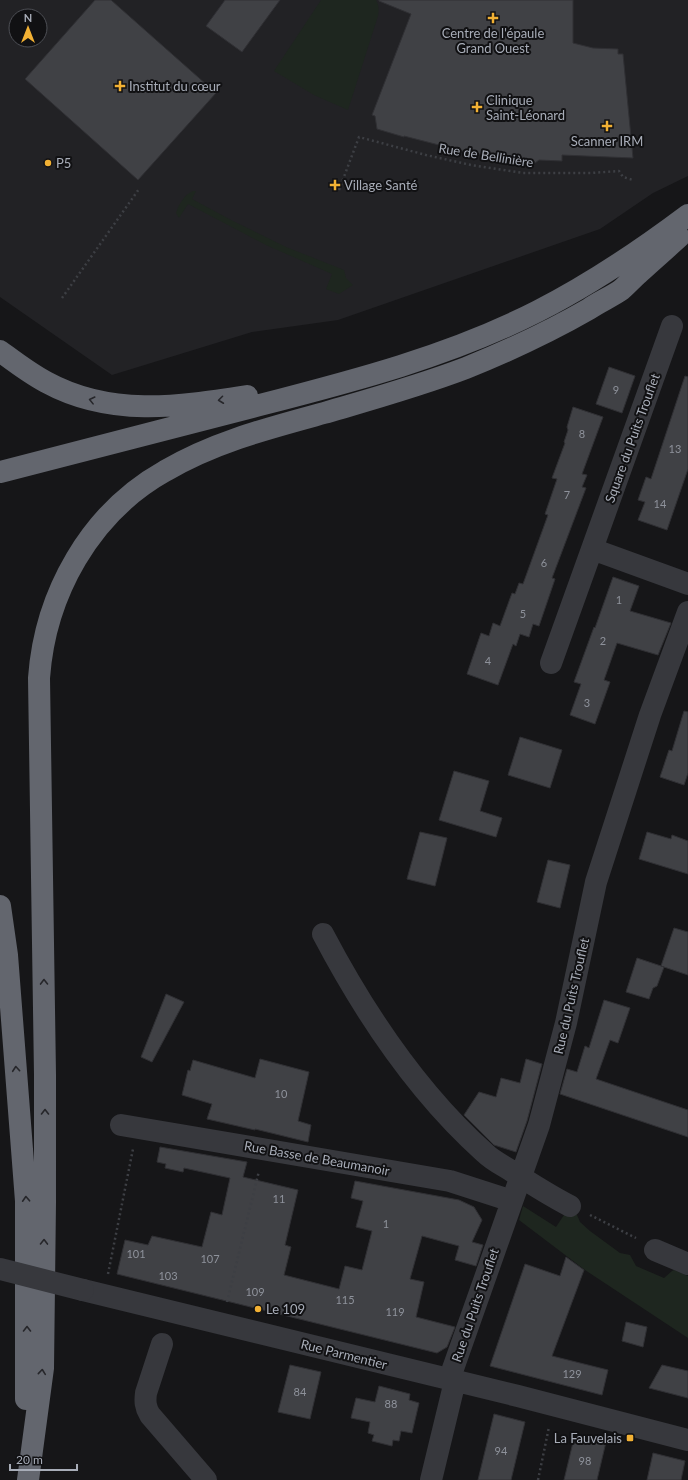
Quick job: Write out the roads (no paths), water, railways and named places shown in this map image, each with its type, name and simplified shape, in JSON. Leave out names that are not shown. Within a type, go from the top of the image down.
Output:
[{"type":"highway","points":[[3,479],[381,385],[418,374],[476,352],[540,317],[644,247],[688,215]]},
{"type":"highway","points":[[3,479],[357,380],[540,317],[588,297],[631,270],[683,233]]},
{"type":"highway","points":[[26,1480],[43,1368],[45,1075],[38,678],[40,657],[50,617],[64,580],[88,540],[102,523],[134,492],[165,471],[227,442],[261,430],[410,388],[466,368],[556,328],[621,289],[683,233]]},
{"type":"highway","points":[[0,351],[25,370],[63,391],[84,398],[120,406],[155,407],[202,402],[357,380]]},
{"type":"highway","points":[[0,906],[7,954],[26,1201],[26,1480]]},
{"type":"street","name":"Square du Puits Trouflet","points":[[551,663],[672,326]]},
{"type":"street","points":[[592,549],[688,584]]},
{"type":"street","name":"Rue du Puits Trouflet","points":[[430,1480],[452,1380],[539,1125],[566,1023],[596,882],[650,715],[688,612]]},
{"type":"street","points":[[323,934],[336,959],[390,1046],[445,1114],[486,1154],[520,1177],[570,1206]]},
{"type":"street","name":"Rue Basse de Beaumanoir","points":[[121,1125],[450,1181],[512,1201]]},
{"type":"street","points":[[655,1250],[688,1264]]},
{"type":"street","name":"Rue Parmentier","points":[[0,1269],[452,1380],[688,1440]]},
{"type":"street","points":[[162,1344],[146,1393],[146,1409],[206,1480]]},
{"type":"place","name":"Centre de l'épaule Grand Ouest","points":[[493,18]]},
{"type":"place","name":"Institut du cœur","points":[[120,86]]},
{"type":"place","name":"Clinique Saint-Léonard","points":[[477,107]]},
{"type":"place","name":"Scanner IRM","points":[[607,126]]},
{"type":"place","name":"P5","points":[[48,163]]},
{"type":"place","name":"Village Santé","points":[[335,185]]},
{"type":"place","name":"Le 109","points":[[258,1309]]},
{"type":"place","name":"La Fauvelais","points":[[630,1438]]}]
